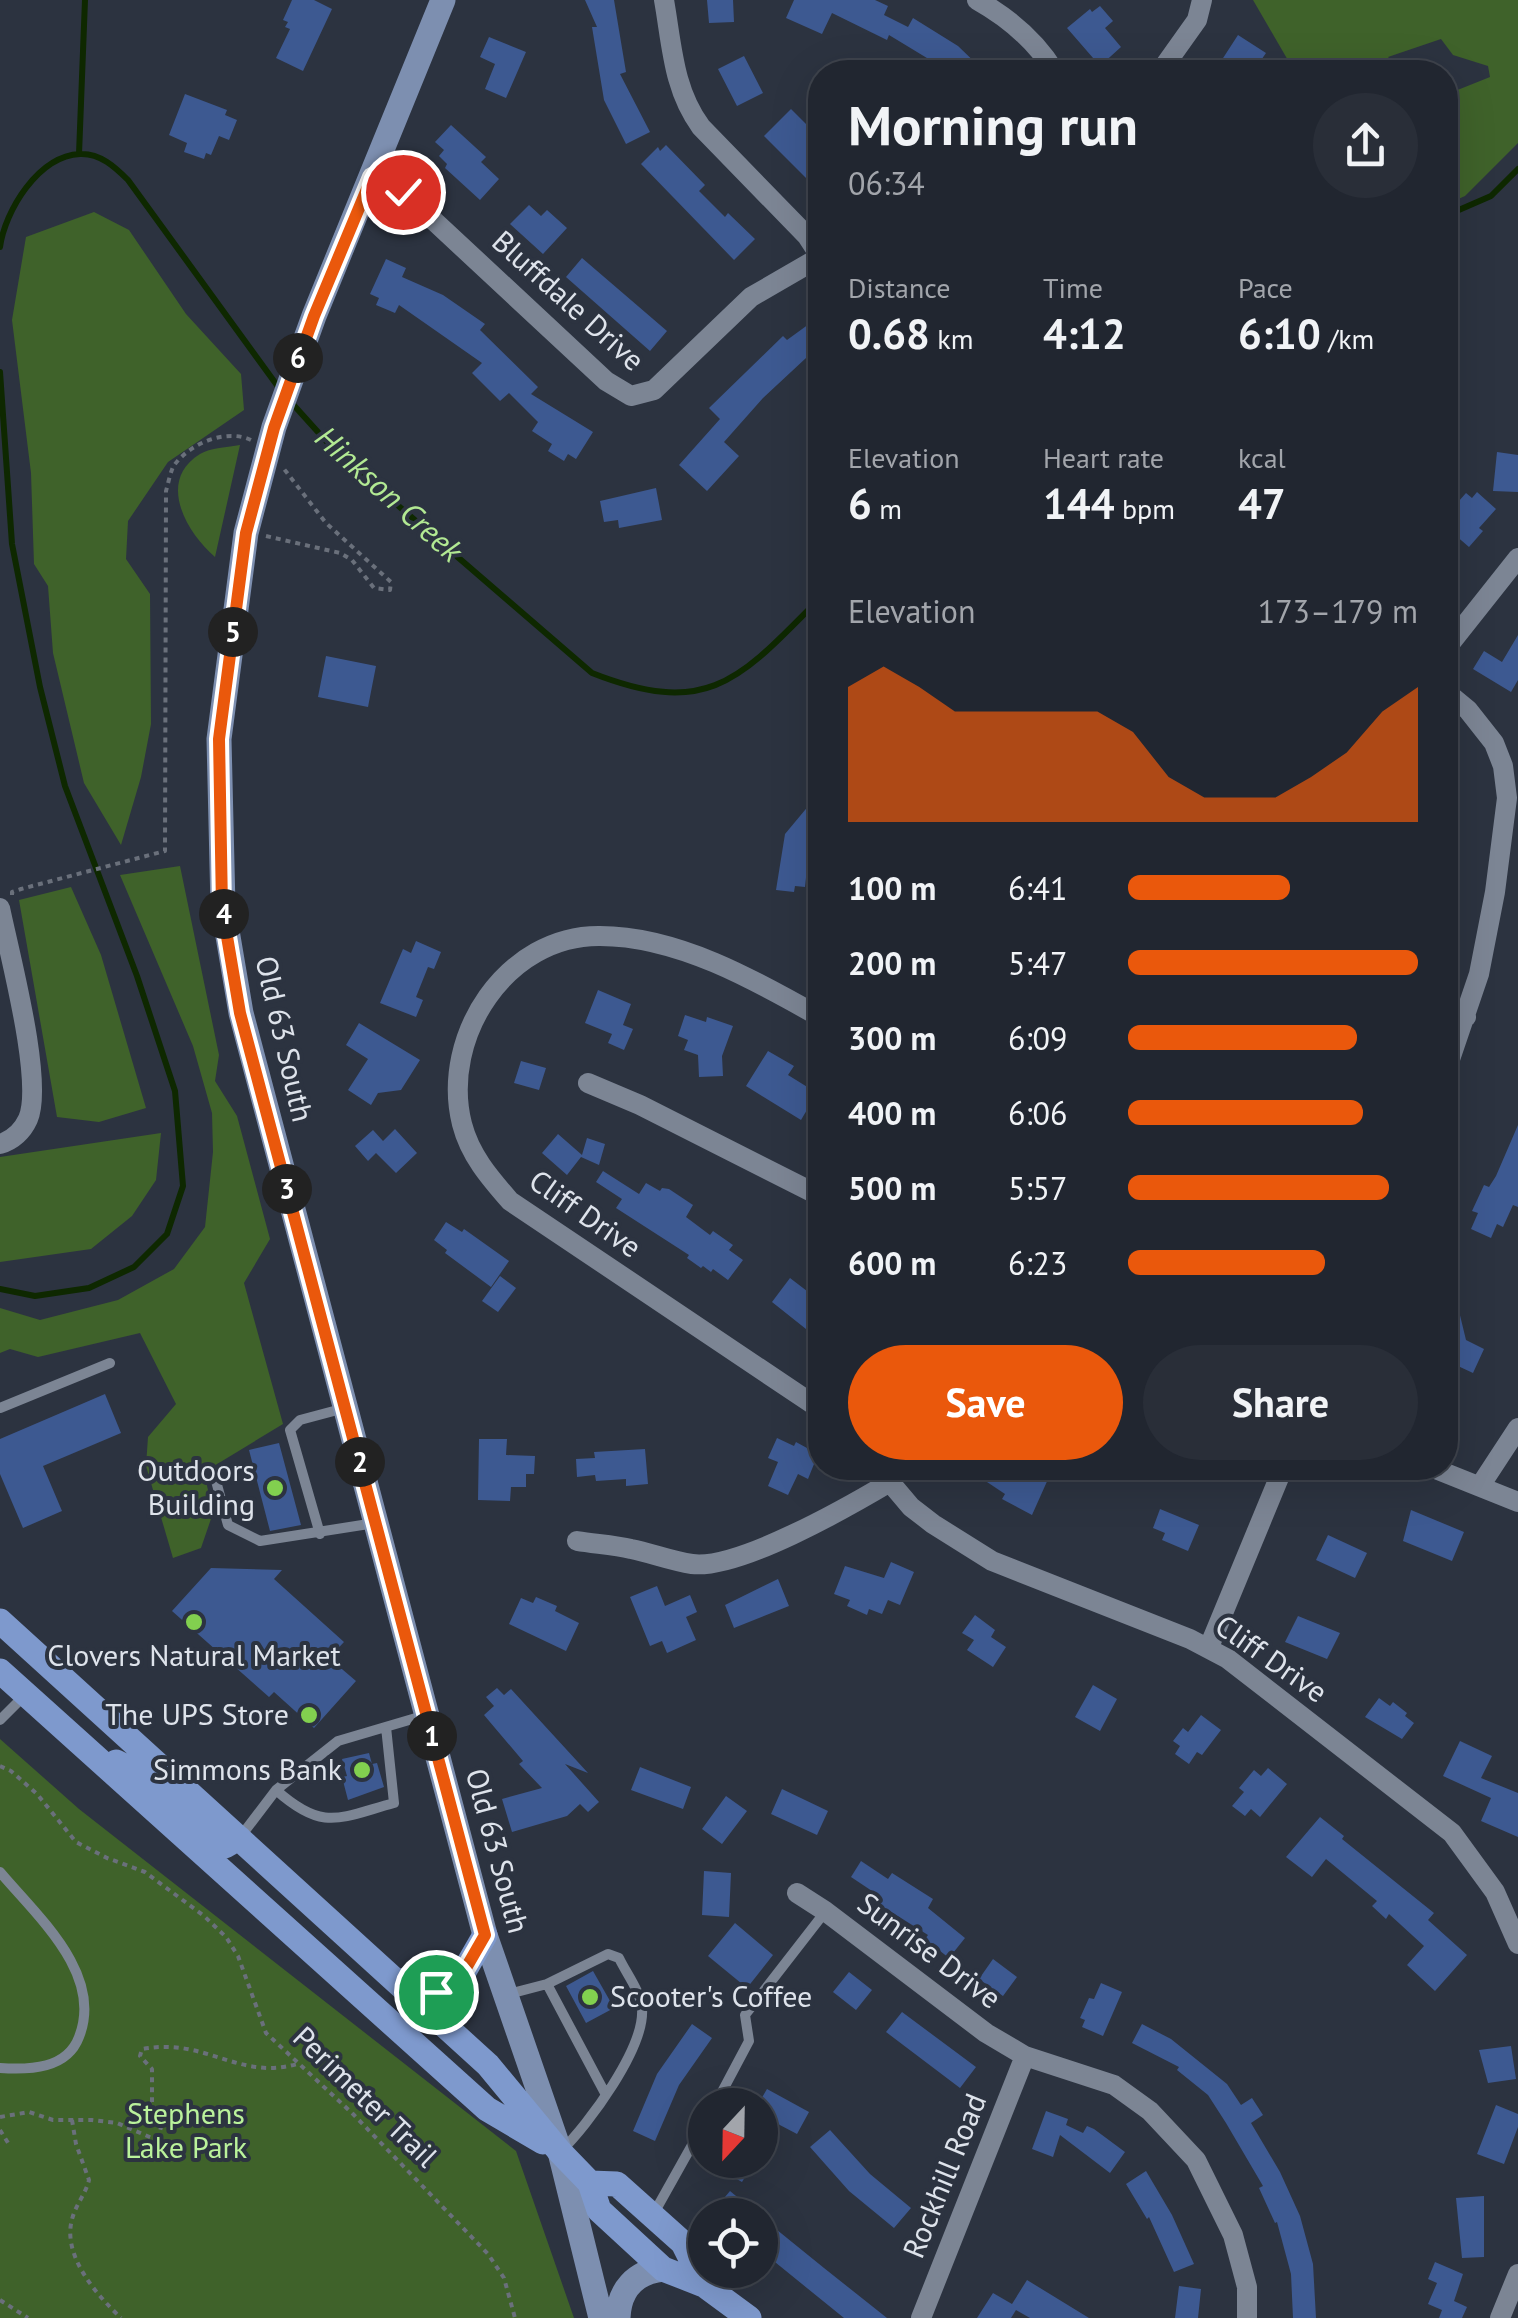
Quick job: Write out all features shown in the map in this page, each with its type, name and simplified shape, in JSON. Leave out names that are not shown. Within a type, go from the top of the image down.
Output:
[{"type":"main road","name":"Old 63 South","points":[[443,0],[314,316],[258,480],[246,533],[219,739],[222,907],[240,1013],[485,1935],[560,2152],[601,2318]]},
{"type":"main road","points":[[0,1621],[488,2065],[590,2182],[599,2210],[663,2269],[688,2279]]},
{"type":"main road","points":[[0,1644],[27,1664],[40,1657]]},
{"type":"main road","points":[[2,1676],[42,1680],[105,1739],[156,1762]]},
{"type":"main road","points":[[2,1676],[85,1746],[487,2110],[560,2152]]},
{"type":"main road","points":[[85,1746],[146,1778],[225,1846],[240,1838]]},
{"type":"main road","points":[[392,1975],[436,1992],[462,1975],[485,1935]]},
{"type":"main road","points":[[590,2182],[617,2184],[684,2243],[688,2251]]},
{"type":"main road","points":[[618,2318],[618,2304],[630,2281],[650,2270],[663,2269]]},
{"type":"main road","points":[[708,2288],[750,2318]]},
{"type":"street","points":[[664,0],[678,82],[687,108],[808,238]]},
{"type":"street","points":[[978,0],[1012,22],[1046,60]]},
{"type":"street","points":[[1169,60],[1197,20],[1202,0]]},
{"type":"street","name":"Bluffdale Drive","points":[[372,177],[403,192],[606,381],[631,396],[654,390],[751,298],[808,263]]},
{"type":"street","points":[[1458,634],[1518,558]]},
{"type":"street","points":[[1458,702],[1494,743],[1503,766],[1507,798],[1488,935],[1458,1039]]},
{"type":"street","points":[[0,908],[32,1084],[30,1116],[18,1135],[0,1144]]},
{"type":"street","name":"Cliff Drive","points":[[808,1010],[760,984],[650,942],[623,937],[577,937],[538,951],[497,985],[471,1026],[462,1052],[459,1079],[459,1109],[468,1142],[484,1170],[510,1201],[808,1401]]},
{"type":"street","points":[[1458,1014],[1466,1017]]},
{"type":"street","points":[[588,1083],[808,1190]]},
{"type":"street","points":[[1480,1486],[1518,1428]]},
{"type":"street","points":[[1458,1478],[1518,1502]]},
{"type":"street","points":[[578,1541],[692,1564],[732,1560],[817,1521],[877,1480]]},
{"type":"street","name":"Cliff Drive","points":[[889,1480],[933,1524],[992,1562],[1208,1647],[1452,1832],[1496,1892],[1518,1944]]},
{"type":"street","points":[[1208,1647],[1278,1480]]},
{"type":"street","name":"Sunrise Drive","points":[[797,1894],[986,2033],[1025,2056],[1114,2084],[1150,2111],[1196,2160],[1232,2234],[1247,2288],[1248,2318]]},
{"type":"street","name":"Rockhill Road","points":[[921,2318],[1025,2056]]},
{"type":"street","points":[[1500,2318],[1518,2274]]},
{"type":"lane","points":[[0,1408],[110,1362]]},
{"type":"lane","points":[[320,1534],[290,1430],[300,1420],[345,1408]]},
{"type":"lane","points":[[212,1470],[228,1525],[260,1541],[376,1522]]},
{"type":"lane","points":[[0,1720],[26,1694]]},
{"type":"lane","points":[[240,1838],[276,1790],[338,1740],[427,1715]]},
{"type":"lane","points":[[276,1790],[298,1809],[326,1821],[394,1803],[386,1726]]},
{"type":"lane","points":[[0,1872],[55,1937],[82,1987],[86,2006],[75,2048],[59,2061],[42,2067],[0,2068]]},
{"type":"lane","points":[[723,2088],[749,2041],[745,2015],[825,1911]]},
{"type":"lane","points":[[506,1995],[547,1984],[602,1954],[615,1955],[640,2002],[642,2013],[634,2042],[606,2096],[586,2126],[560,2152]]},
{"type":"lane","points":[[547,1984],[606,2096]]},
{"type":"lane","points":[[653,2216],[688,2153]]},
{"type":"path","points":[[21,889],[157,856]]},
{"type":"path","name":"Perimeter Trail","points":[[0,1766],[36,1794],[76,1842],[146,1872],[226,1937],[238,1956],[266,2033],[354,2114],[488,2254],[504,2278],[515,2318]]},
{"type":"path","points":[[0,2117],[29,2112],[53,2120],[117,2123],[145,2136],[160,2136],[162,2123],[152,2102],[152,2069],[140,2056],[142,2049],[186,2046],[260,2070],[297,2064]]},
{"type":"path","points":[[72,2120],[89,2180],[73,2216],[73,2249],[95,2292],[120,2318]]},
{"type":"path","points":[[0,2130],[10,2146]]},
{"type":"path","points":[[0,2300],[28,2318]]},
{"type":"green space","points":[[1253,0],[1518,0],[1518,143],[1458,199],[1458,90],[1490,77],[1488,66],[1453,55],[1441,39],[1388,57],[1391,60],[1288,60]]},
{"type":"green space","points":[[94,212],[129,230],[186,314],[241,374],[244,410],[168,462],[128,521],[126,559],[150,594],[151,724],[141,777],[121,845],[84,783],[53,653],[48,586],[34,564],[31,473],[12,320],[26,237]]},
{"type":"green space","points":[[240,445],[215,557],[186,521],[180,507],[180,478],[200,454]]},
{"type":"green space","points":[[180,866],[219,1055],[215,1081],[237,1116],[270,1239],[244,1283],[283,1424],[204,1472],[213,1513],[201,1548],[173,1558],[146,1466],[148,1437],[176,1404],[140,1333],[38,1357],[10,1349],[0,1353],[0,1308],[40,1320],[118,1300],[174,1269],[205,1227],[213,1152],[212,1113],[193,1046],[120,875]]},
{"type":"green space","points":[[71,887],[101,955],[146,1108],[99,1122],[57,1117],[19,900]]},
{"type":"green space","points":[[161,1133],[156,1180],[132,1216],[91,1249],[0,1262],[0,1157]]},
{"type":"green space","name":"Stephens Lake Park","points":[[0,1739],[79,1809],[516,2151],[574,2318],[0,2318]]},
{"type":"building","points":[[292,0],[314,0],[332,9],[303,71],[276,58],[290,29],[283,20]]},
{"type":"building","points":[[585,0],[614,0],[626,72],[620,74],[650,132],[626,144],[604,100],[592,27],[597,27]]},
{"type":"building","points":[[707,0],[733,0],[734,22],[709,23]]},
{"type":"building","points":[[794,0],[875,0],[888,6],[884,15],[908,27],[913,18],[958,46],[973,60],[930,60],[889,35],[887,40],[832,13],[822,34],[786,18]]},
{"type":"building","points":[[1100,6],[1113,21],[1105,28],[1121,47],[1107,60],[1095,60],[1067,28],[1090,9],[1092,12]]},
{"type":"building","points":[[1238,35],[1266,53],[1261,60],[1222,60]]},
{"type":"building","points":[[489,37],[526,52],[506,98],[485,89],[495,64],[480,57]]},
{"type":"building","points":[[744,56],[763,93],[737,106],[718,69]]},
{"type":"building","points":[[185,94],[227,110],[225,115],[237,120],[229,140],[219,136],[211,155],[206,153],[204,159],[184,152],[187,143],[169,135]]},
{"type":"building","points":[[791,109],[808,126],[808,180],[764,136]]},
{"type":"building","points":[[451,125],[486,157],[481,162],[499,179],[480,200],[445,168],[447,164],[439,156],[444,150],[435,142]]},
{"type":"building","points":[[666,145],[705,185],[699,191],[755,239],[734,260],[641,164],[658,147],[660,151]]},
{"type":"building","points":[[529,205],[541,216],[547,210],[567,228],[543,254],[510,224]]},
{"type":"building","points":[[582,258],[667,331],[650,351],[566,277]]},
{"type":"building","points":[[386,259],[406,268],[402,277],[443,295],[485,324],[480,330],[538,387],[531,394],[593,432],[576,459],[568,454],[564,461],[548,451],[552,444],[532,431],[538,422],[509,393],[500,401],[472,373],[482,363],[399,305],[395,313],[376,305],[379,298],[370,294]]},
{"type":"building","points":[[808,325],[808,356],[724,442],[739,456],[707,491],[679,465],[720,419],[709,408],[783,336],[787,340]]},
{"type":"building","points":[[1497,452],[1518,455],[1518,492],[1493,491]]},
{"type":"building","points":[[656,488],[662,520],[619,528],[618,520],[604,522],[600,501]]},
{"type":"building","points":[[1477,492],[1496,509],[1469,547],[1458,538],[1458,502],[1466,493],[1472,498]]},
{"type":"building","points":[[1518,635],[1518,680],[1511,692],[1473,669],[1484,651],[1502,662]]},
{"type":"building","points":[[326,656],[376,666],[368,707],[318,697]]},
{"type":"building","points":[[808,806],[805,887],[795,886],[794,892],[776,890],[785,834]]},
{"type":"building","points":[[416,941],[441,952],[434,969],[428,967],[416,997],[423,1000],[416,1017],[380,1003],[403,949],[411,953]]},
{"type":"building","points":[[598,990],[631,1004],[623,1025],[633,1029],[624,1050],[608,1043],[612,1034],[585,1023]]},
{"type":"building","points":[[685,1015],[733,1026],[722,1056],[723,1076],[699,1077],[698,1055],[684,1050],[688,1040],[678,1036]]},
{"type":"building","points":[[359,1023],[420,1060],[401,1090],[378,1093],[371,1105],[348,1090],[368,1059],[346,1045]]},
{"type":"building","points":[[768,1051],[794,1066],[788,1075],[808,1087],[808,1108],[801,1120],[746,1086]]},
{"type":"building","points":[[521,1061],[546,1068],[539,1090],[514,1083]]},
{"type":"building","points":[[1518,1125],[1518,1207],[1513,1205],[1503,1227],[1497,1224],[1491,1238],[1471,1229],[1478,1213],[1472,1211],[1484,1185],[1489,1187],[1496,1176]]},
{"type":"building","points":[[395,1129],[417,1153],[396,1173],[376,1153],[368,1161],[355,1146],[373,1130],[383,1141]]},
{"type":"building","points":[[558,1134],[582,1155],[587,1138],[605,1144],[599,1165],[581,1157],[567,1175],[542,1153]]},
{"type":"building","points":[[603,1171],[639,1194],[646,1183],[660,1191],[669,1189],[693,1205],[686,1217],[710,1235],[713,1231],[733,1245],[729,1250],[743,1260],[728,1280],[713,1269],[711,1272],[701,1268],[687,1258],[689,1255],[616,1208],[622,1199],[596,1182]]},
{"type":"building","points":[[446,1222],[462,1232],[464,1229],[509,1261],[491,1287],[445,1253],[447,1250],[434,1240]]},
{"type":"building","points":[[500,1276],[516,1288],[498,1312],[482,1301]]},
{"type":"building","points":[[790,1278],[808,1292],[808,1331],[772,1302]]},
{"type":"building","points":[[1458,1307],[1466,1340],[1484,1349],[1473,1373],[1458,1366]]},
{"type":"building","points":[[105,1394],[121,1433],[43,1466],[62,1511],[23,1528],[0,1474],[0,1439]]},
{"type":"building","points":[[777,1438],[794,1446],[796,1442],[808,1449],[808,1479],[798,1474],[788,1495],[768,1486],[778,1462],[768,1458]]},
{"type":"building","points":[[479,1439],[507,1439],[506,1455],[535,1456],[534,1474],[526,1474],[526,1487],[511,1487],[510,1501],[478,1500]]},
{"type":"building","name":"Outdoors Building","points":[[279,1443],[301,1525],[270,1531],[249,1450]]},
{"type":"building","points":[[645,1449],[648,1484],[626,1486],[626,1479],[596,1481],[595,1475],[577,1477],[576,1459],[595,1458],[594,1452]]},
{"type":"building","points":[[984,1480],[1048,1480],[1032,1515],[1002,1499],[1005,1494]]},
{"type":"building","points":[[1160,1509],[1199,1525],[1188,1551],[1162,1540],[1165,1533],[1153,1528]]},
{"type":"building","points":[[1411,1510],[1464,1532],[1452,1561],[1403,1541]]},
{"type":"building","points":[[1328,1535],[1367,1553],[1355,1578],[1316,1560]]},
{"type":"building","points":[[891,1562],[914,1572],[900,1605],[888,1600],[882,1614],[869,1609],[867,1615],[847,1606],[850,1600],[834,1594],[845,1566],[884,1578]]},
{"type":"building","points":[[211,1568],[282,1570],[274,1579],[344,1642],[329,1658],[356,1681],[314,1728],[274,1692],[269,1697],[172,1611]]},
{"type":"building","points":[[778,1579],[789,1606],[734,1628],[725,1605]]},
{"type":"building","points":[[657,1586],[665,1606],[690,1595],[697,1612],[686,1617],[696,1640],[667,1653],[662,1641],[650,1646],[630,1597]]},
{"type":"building","points":[[536,1597],[557,1606],[555,1611],[579,1623],[566,1651],[509,1624],[521,1598],[533,1603]]},
{"type":"building","points":[[975,1615],[995,1630],[991,1637],[1006,1647],[993,1667],[967,1650],[974,1640],[962,1633]]},
{"type":"building","points":[[1298,1616],[1340,1633],[1327,1659],[1285,1642]]},
{"type":"building","points":[[1093,1685],[1117,1699],[1100,1731],[1075,1717]]},
{"type":"building","points":[[497,1688],[504,1695],[511,1689],[588,1773],[565,1764],[599,1802],[588,1812],[580,1804],[567,1816],[512,1832],[502,1799],[542,1788],[519,1764],[523,1761],[484,1715],[494,1706],[486,1697]]},
{"type":"building","points":[[1379,1698],[1390,1706],[1393,1702],[1414,1723],[1402,1739],[1365,1717]]},
{"type":"building","points":[[1201,1715],[1221,1730],[1202,1755],[1197,1752],[1189,1764],[1175,1754],[1180,1746],[1173,1741],[1183,1728],[1188,1732]]},
{"type":"building","points":[[1460,1741],[1492,1756],[1481,1778],[1518,1793],[1518,1837],[1481,1821],[1491,1798],[1443,1776]]},
{"type":"building","name":"Simmons Bank","points":[[369,1753],[372,1764],[377,1763],[384,1787],[348,1800],[342,1759]]},
{"type":"building","points":[[640,1767],[691,1787],[683,1809],[631,1790]]},
{"type":"building","points":[[1268,1768],[1287,1784],[1260,1817],[1251,1809],[1245,1816],[1232,1806],[1244,1792],[1239,1788],[1254,1770],[1261,1776]]},
{"type":"building","points":[[782,1789],[828,1811],[817,1835],[771,1814]]},
{"type":"building","points":[[726,1796],[747,1811],[722,1844],[702,1829]]},
{"type":"building","points":[[1320,1817],[1434,1913],[1428,1920],[1467,1955],[1435,1991],[1407,1965],[1424,1946],[1389,1914],[1386,1919],[1372,1906],[1377,1901],[1326,1859],[1312,1877],[1286,1857]]},
{"type":"building","points":[[861,1861],[888,1879],[892,1873],[933,1899],[928,1908],[965,1938],[949,1958],[925,1939],[928,1935],[874,1901],[878,1895],[851,1877]]},
{"type":"building","points":[[704,1871],[731,1873],[729,1917],[702,1915]]},
{"type":"building","points":[[735,1923],[773,1955],[747,1988],[708,1956]]},
{"type":"building","points":[[993,1959],[1017,1977],[1003,1996],[979,1979]]},
{"type":"building","name":"Scooter's Coffee","points":[[593,1971],[614,2008],[586,2023],[566,1986]]},
{"type":"building","points":[[849,1972],[872,1990],[856,2010],[833,1992]]},
{"type":"building","points":[[1101,1983],[1122,1992],[1103,2036],[1082,2027],[1085,2020],[1080,2018]]},
{"type":"building","points":[[902,2012],[976,2067],[960,2088],[886,2032]]},
{"type":"building","points":[[692,2024],[712,2038],[679,2085],[655,2141],[633,2131],[657,2074]]},
{"type":"building","points":[[1142,2024],[1171,2039],[1227,2084],[1241,2105],[1252,2098],[1263,2115],[1251,2123],[1300,2216],[1313,2264],[1316,2318],[1293,2318],[1291,2274],[1277,2222],[1259,2188],[1263,2186],[1226,2123],[1208,2095],[1177,2070],[1179,2067],[1132,2043]]},
{"type":"building","points":[[1511,2046],[1516,2079],[1488,2083],[1479,2050]]},
{"type":"building","points":[[778,2095],[809,2112],[797,2134],[778,2124]]},
{"type":"building","points":[[1496,2105],[1518,2114],[1518,2127],[1504,2164],[1477,2154]]},
{"type":"building","points":[[1046,2111],[1068,2119],[1066,2125],[1083,2133],[1087,2126],[1094,2129],[1125,2152],[1110,2173],[1060,2135],[1053,2157],[1032,2149]]},
{"type":"building","points":[[830,2130],[870,2174],[911,2208],[894,2228],[849,2191],[810,2147]]},
{"type":"building","points":[[1146,2171],[1194,2264],[1174,2272],[1149,2217],[1126,2184]]},
{"type":"building","points":[[1484,2196],[1484,2257],[1462,2258],[1456,2198]]},
{"type":"building","points":[[778,2230],[887,2318],[844,2318],[778,2265]]},
{"type":"building","points":[[1435,2262],[1463,2274],[1454,2301],[1467,2307],[1462,2318],[1439,2318],[1442,2310],[1428,2304],[1437,2283],[1428,2279]]},
{"type":"building","points":[[1027,2280],[1089,2318],[1030,2318],[1016,2310],[1011,2318],[977,2318],[993,2293],[1012,2304]]},
{"type":"building","points":[[1179,2286],[1201,2289],[1198,2318],[1175,2318]]},
{"type":"waterway","points":[[79,154],[85,0]]},
{"type":"waterway","name":"Hinkson Creek","points":[[0,247],[16,202],[50,164],[80,154],[101,158],[128,180],[279,388]]},
{"type":"waterway","name":"Hinkson Creek","points":[[1458,210],[1491,196],[1518,169]]},
{"type":"waterway","name":"Hinkson Creek","points":[[0,372],[12,544],[40,687],[65,786],[137,976],[175,1091],[183,1186],[167,1234],[134,1267],[89,1288],[35,1296],[0,1289]]},
{"type":"waterway","name":"Hinkson Creek","points":[[290,401],[336,452],[592,673],[632,686],[666,692],[694,691],[720,683],[744,669],[808,610]]},
{"type":"place","name":"Outdoors Building","points":[[275,1488]]},
{"type":"place","name":"Clovers Natural Market","points":[[194,1622]]},
{"type":"place","name":"The UPS Store","points":[[309,1715]]},
{"type":"place","name":"Simmons Bank","points":[[362,1770]]},
{"type":"place","name":"Scooter's Coffee","points":[[590,1997]]},
{"type":"route","points":[[403,192],[372,177],[314,316],[258,480],[246,533],[219,739],[218,818],[222,907],[240,1013],[485,1935],[462,1975],[436,1992]]}]
